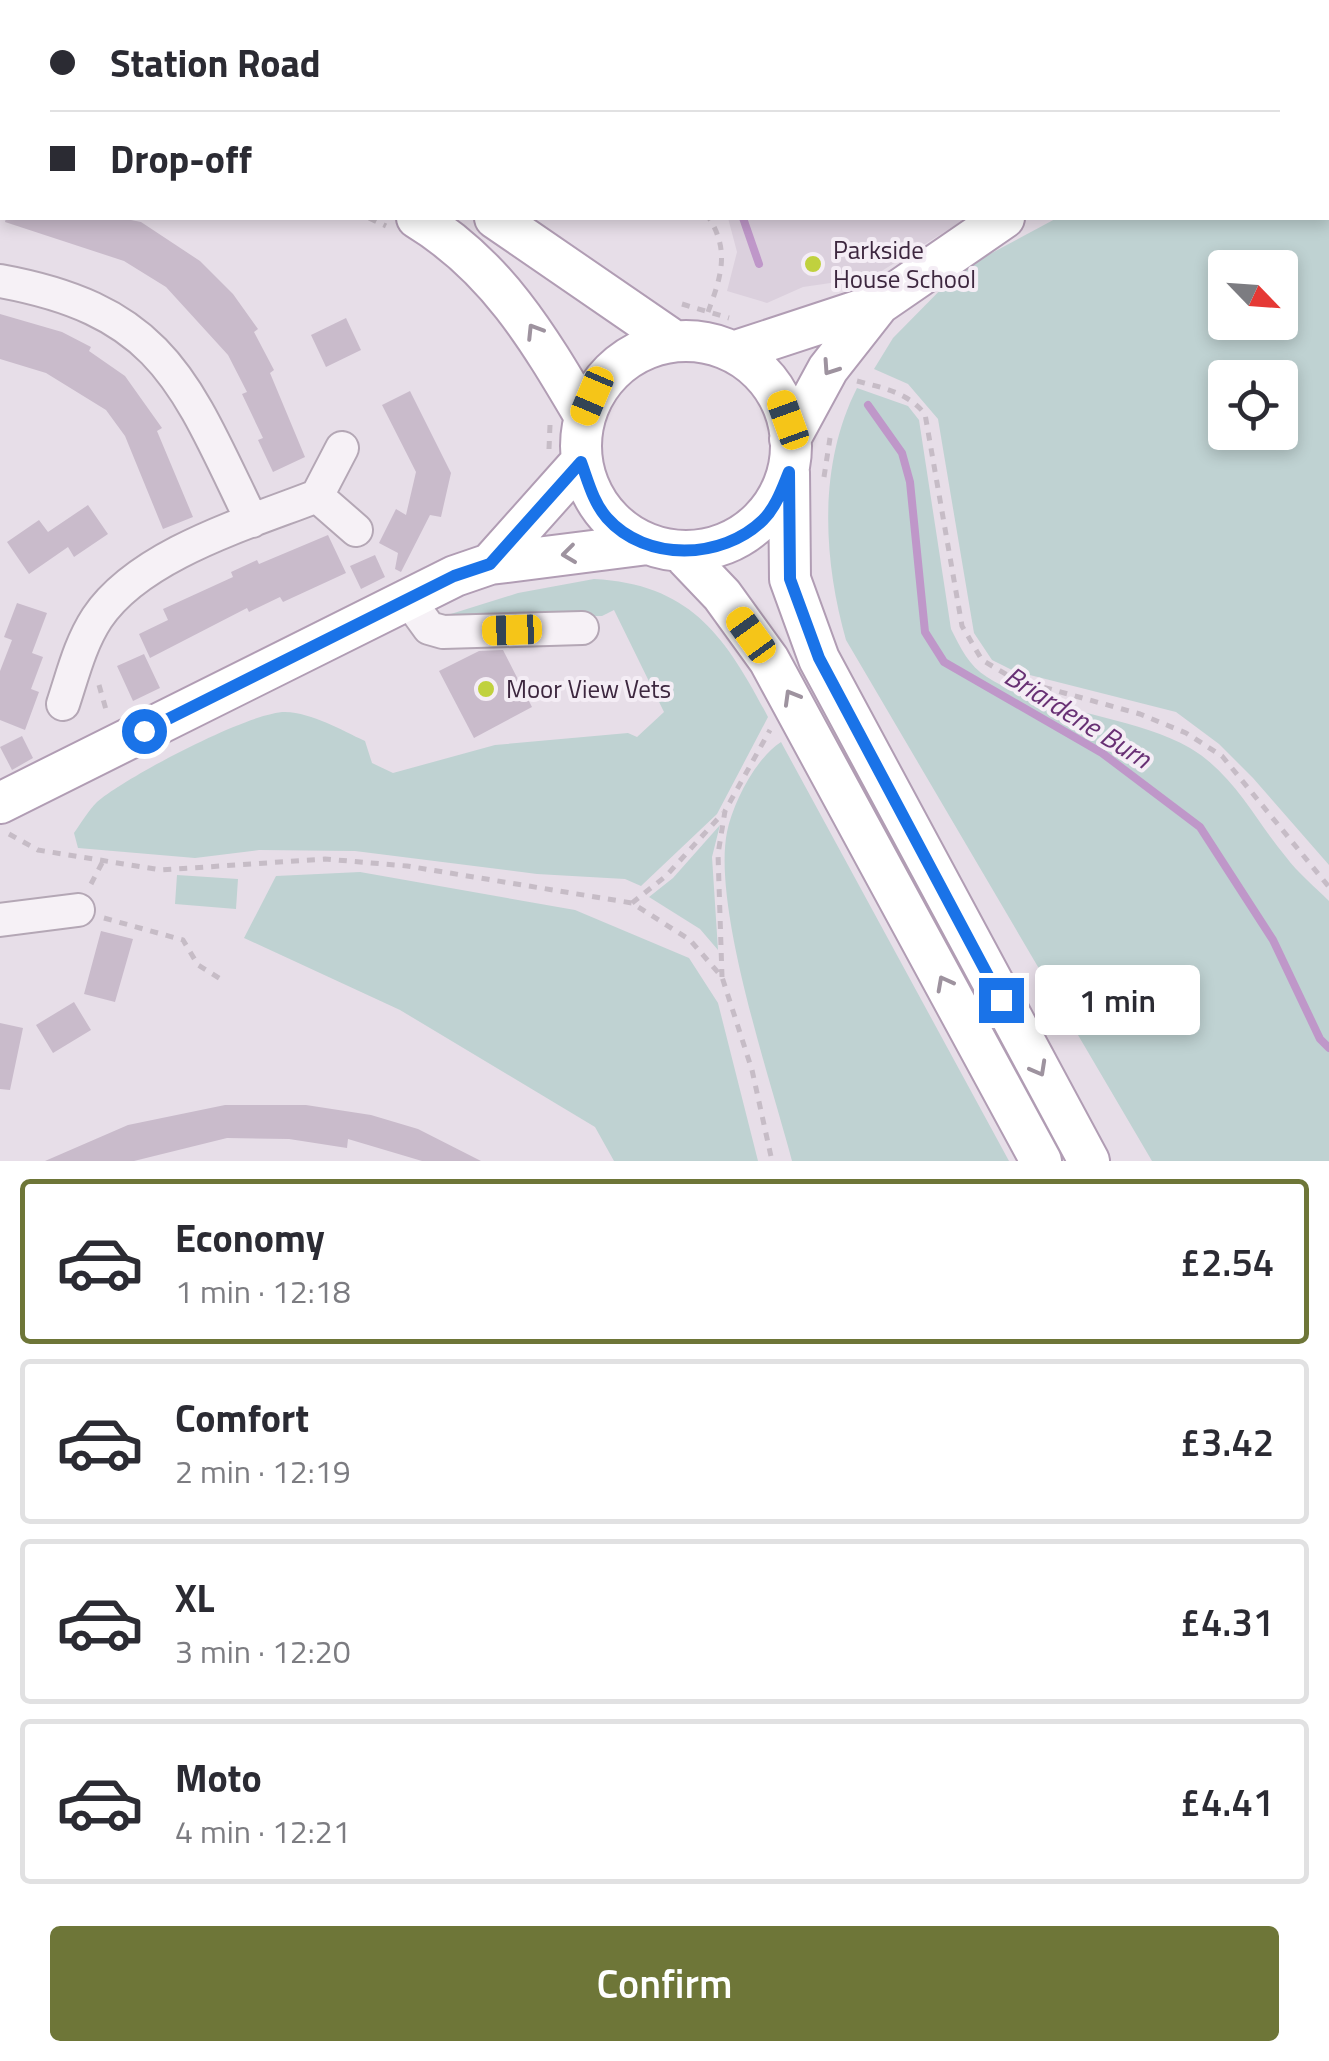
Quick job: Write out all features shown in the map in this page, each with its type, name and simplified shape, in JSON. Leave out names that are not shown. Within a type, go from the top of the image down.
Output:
[{"type":"main road","points":[[499,220],[674,341]]},
{"type":"main road","points":[[736,352],[878,304],[1001,220]]},
{"type":"main road","points":[[409,226],[483,266],[524,314],[567,417],[564,462],[490,564]]},
{"type":"main road","points":[[878,304],[828,370],[801,463],[790,579],[819,658],[1089,1161]]},
{"type":"main road","points":[[567,417],[628,357],[674,341],[714,344],[736,352],[762,371],[780,398],[801,463]]},
{"type":"main road","points":[[564,462],[608,519],[664,548],[722,595],[770,660],[1041,1161]]},
{"type":"main road","points":[[0,803],[408,599],[490,564],[722,544],[744,535],[770,510],[801,463]]},
{"type":"street","points":[[0,281],[53,290],[109,314],[151,346],[194,403],[252,522]]},
{"type":"street","points":[[64,704],[80,650],[98,616],[122,589],[167,558],[317,496],[342,448]]},
{"type":"street","points":[[317,496],[356,530]]},
{"type":"street","points":[[408,599],[429,628],[444,632],[582,628]]},
{"type":"street","points":[[5,930],[78,910]]},
{"type":"path","points":[[379,220],[409,226]]},
{"type":"path","points":[[708,312],[719,283],[723,248],[711,220]]},
{"type":"path","points":[[853,380],[893,390],[914,401],[924,414],[962,626],[982,660],[1014,679],[1140,714],[1186,733],[1222,756],[1329,887]]},
{"type":"path","points":[[564,462],[567,417]]},
{"type":"path","points":[[801,463],[836,424]]},
{"type":"path","points":[[80,650],[96,670],[117,744]]},
{"type":"path","points":[[632,903],[666,876],[725,811],[773,723]]},
{"type":"path","points":[[725,811],[718,854],[722,978],[752,1070],[772,1161]]},
{"type":"path","points":[[0,825],[38,850],[161,870],[325,859],[406,866],[632,903],[690,940],[722,978]]},
{"type":"path","points":[[78,910],[183,940],[198,965],[224,982]]},
{"type":"shaded area","name":"Parkside House School","points":[[729,220],[964,220],[872,277],[803,287],[767,303],[727,291],[737,252]]},
{"type":"shaded area","points":[[1053,220],[1329,220],[1329,865],[1219,744],[1176,712],[1014,671],[992,660],[974,633],[938,419],[908,384],[874,369],[893,338],[960,270]]},
{"type":"shaded area","points":[[857,388],[908,406],[919,420],[951,629],[975,667],[1009,689],[1034,699],[1141,728],[1190,748],[1232,784],[1291,863],[1329,901],[1329,1161],[1152,1161],[846,640],[833,577],[828,512],[836,448]]},
{"type":"shaded area","points":[[594,579],[656,591],[702,620],[737,662],[768,717],[717,814],[641,886],[625,879],[537,874],[355,851],[259,850],[195,858],[78,848],[74,833],[94,806],[112,791],[188,748],[268,715],[295,713],[337,727],[365,741],[372,763],[393,773],[495,745],[628,733],[637,737],[664,712],[614,610],[602,616],[438,618],[518,593]]},
{"type":"shaded area","points":[[781,742],[1009,1161],[792,1161],[735,948],[725,865],[727,832],[734,808],[754,770]]},
{"type":"shaded area","points":[[720,825],[712,857],[718,950],[700,929],[649,897],[673,878]]},
{"type":"shaded area","points":[[360,872],[575,910],[689,958],[718,1003],[758,1161],[614,1161],[595,1127],[400,1010],[244,938],[276,876]]},
{"type":"shaded area","points":[[177,875],[238,879],[236,909],[175,904]]},
{"type":"building","points":[[5,222],[141,222],[200,261],[233,294],[258,329],[254,332],[274,370],[270,373],[305,457],[273,472],[258,440],[263,438],[242,394],[247,392],[228,355],[166,287],[124,261]]},
{"type":"building","points":[[0,314],[62,332],[91,347],[89,351],[125,376],[162,428],[157,431],[193,517],[163,529],[125,436],[106,410],[46,373],[0,359]]},
{"type":"building","points":[[346,318],[361,350],[326,367],[311,335]]},
{"type":"building","points":[[410,391],[451,473],[441,517],[430,515],[401,572],[395,569],[398,553],[379,543],[396,509],[406,515],[416,472],[382,405]]},
{"type":"building","points":[[88,505],[108,534],[74,557],[68,547],[29,574],[7,542],[39,520],[48,532]]},
{"type":"building","points":[[328,535],[346,573],[283,602],[280,597],[249,612],[247,608],[150,658],[139,634],[168,620],[163,609],[233,577],[231,572],[257,560],[259,564]]},
{"type":"building","points":[[375,555],[385,577],[361,589],[350,566]]},
{"type":"building","points":[[17,603],[47,613],[32,653],[43,657],[31,689],[39,692],[25,730],[0,720],[0,671],[12,640],[4,637]]},
{"type":"building","name":"Moor View Vets","points":[[503,650],[532,707],[474,738],[439,671],[479,651]]},
{"type":"building","points":[[144,654],[160,688],[133,701],[117,666]]},
{"type":"building","points":[[22,736],[33,758],[12,770],[0,747]]},
{"type":"building","points":[[101,931],[133,939],[115,1002],[84,994]]},
{"type":"building","points":[[74,1002],[91,1030],[53,1053],[36,1025]]},
{"type":"building","points":[[0,1023],[23,1028],[10,1090],[0,1089]]},
{"type":"building","points":[[225,1105],[306,1105],[371,1115],[418,1129],[481,1161],[422,1161],[348,1139],[347,1148],[289,1139],[227,1138],[134,1161],[45,1161],[128,1125]]},
{"type":"waterway","points":[[744,220],[759,264]]},
{"type":"waterway","name":"Briardene Burn","points":[[868,405],[902,453],[910,482],[925,632],[944,662],[1102,753],[1200,827],[1273,940],[1320,1039],[1329,1048]]},
{"type":"place","name":"Parkside House School","points":[[813,264]]},
{"type":"place","name":"Moor View Vets","points":[[486,689]]},
{"type":"route","points":[[144,731],[454,576],[490,564],[581,462],[592,494],[608,519],[648,544],[682,552],[744,535],[776,502],[789,472],[790,579],[819,658],[1001,1000]]}]
